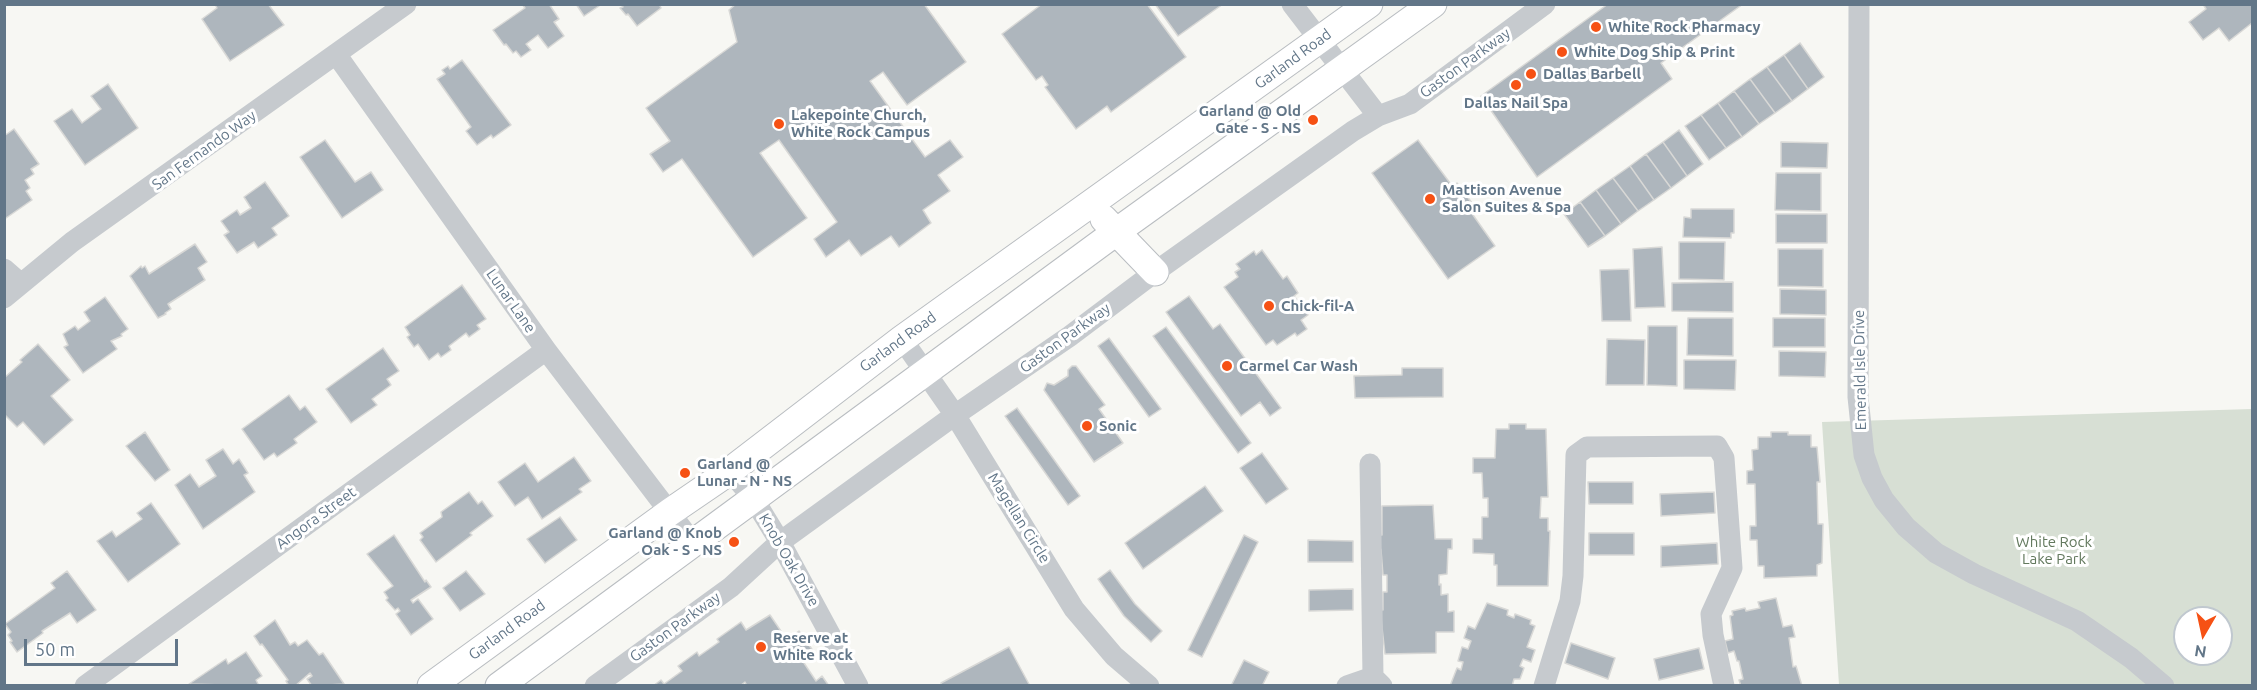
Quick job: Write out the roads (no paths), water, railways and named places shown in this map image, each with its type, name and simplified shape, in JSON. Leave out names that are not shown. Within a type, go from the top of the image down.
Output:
[{"type":"main road","name":"Garland Road","points":[[431,686],[730,471],[903,339],[1370,4]]},
{"type":"main road","points":[[499,686],[1116,232],[1433,4]]},
{"type":"main road","points":[[1091,203],[1155,272]]},
{"type":"street","name":"San Fernando Way","points":[[4,298],[72,242],[406,4]]},
{"type":"street","points":[[1292,4],[1341,71],[1378,116]]},
{"type":"street","name":"Gaston Parkway","points":[[595,686],[731,587],[780,542],[955,415],[1070,336],[1155,272],[1344,137],[1378,116],[1410,104],[1545,4]]},
{"type":"street","name":"Emerald Isle Drive","points":[[1859,4],[1858,397],[1864,455],[1872,478],[1884,500],[1906,527],[1936,553],[1974,574],[2077,621],[2131,658],[2164,686]]},
{"type":"street","name":"Lunar Lane","points":[[336,54],[546,350],[693,543]]},
{"type":"street","points":[[4,269],[20,283]]},
{"type":"street","name":"Magellan Circle","points":[[903,339],[955,415],[1074,609],[1114,656],[1149,686]]},
{"type":"street","name":"Angora Street","points":[[85,686],[546,350]]},
{"type":"street","points":[[1544,686],[1570,601],[1574,576],[1576,455],[1587,447],[1717,446],[1724,458],[1732,568],[1711,614],[1724,686]]},
{"type":"street","points":[[1347,686],[1378,681],[1370,464]]},
{"type":"street","name":"Knob Oak Drive","points":[[730,471],[753,498],[780,542],[858,686]]},
{"type":"place","name":"White Rock Pharmacy","points":[[1596,27]]},
{"type":"place","name":"White Dog Ship & Print","points":[[1562,52]]},
{"type":"place","name":"Dallas Barbell","points":[[1531,74]]},
{"type":"place","name":"Dallas Nail Spa","points":[[1516,85]]},
{"type":"place","name":"Garland @ Old Gate - S - NS","points":[[1313,120]]},
{"type":"place","name":"Lakepointe Church, White Rock Campus","points":[[779,124]]},
{"type":"place","name":"Mattison Avenue Salon Suites & Spa","points":[[1430,199]]},
{"type":"place","name":"Chick-fil-A","points":[[1269,306]]},
{"type":"place","name":"Carmel Car Wash","points":[[1227,366]]},
{"type":"place","name":"Sonic","points":[[1087,426]]},
{"type":"place","name":"Garland @ Lunar - N - NS","points":[[685,473]]},
{"type":"place","name":"Garland @ Knob Oak - S - NS","points":[[734,542]]},
{"type":"place","name":"Reserve at White Rock","points":[[761,647]]},
{"type":"park label","name":"White Rock Lake Park","points":[[2054,550]]}]
